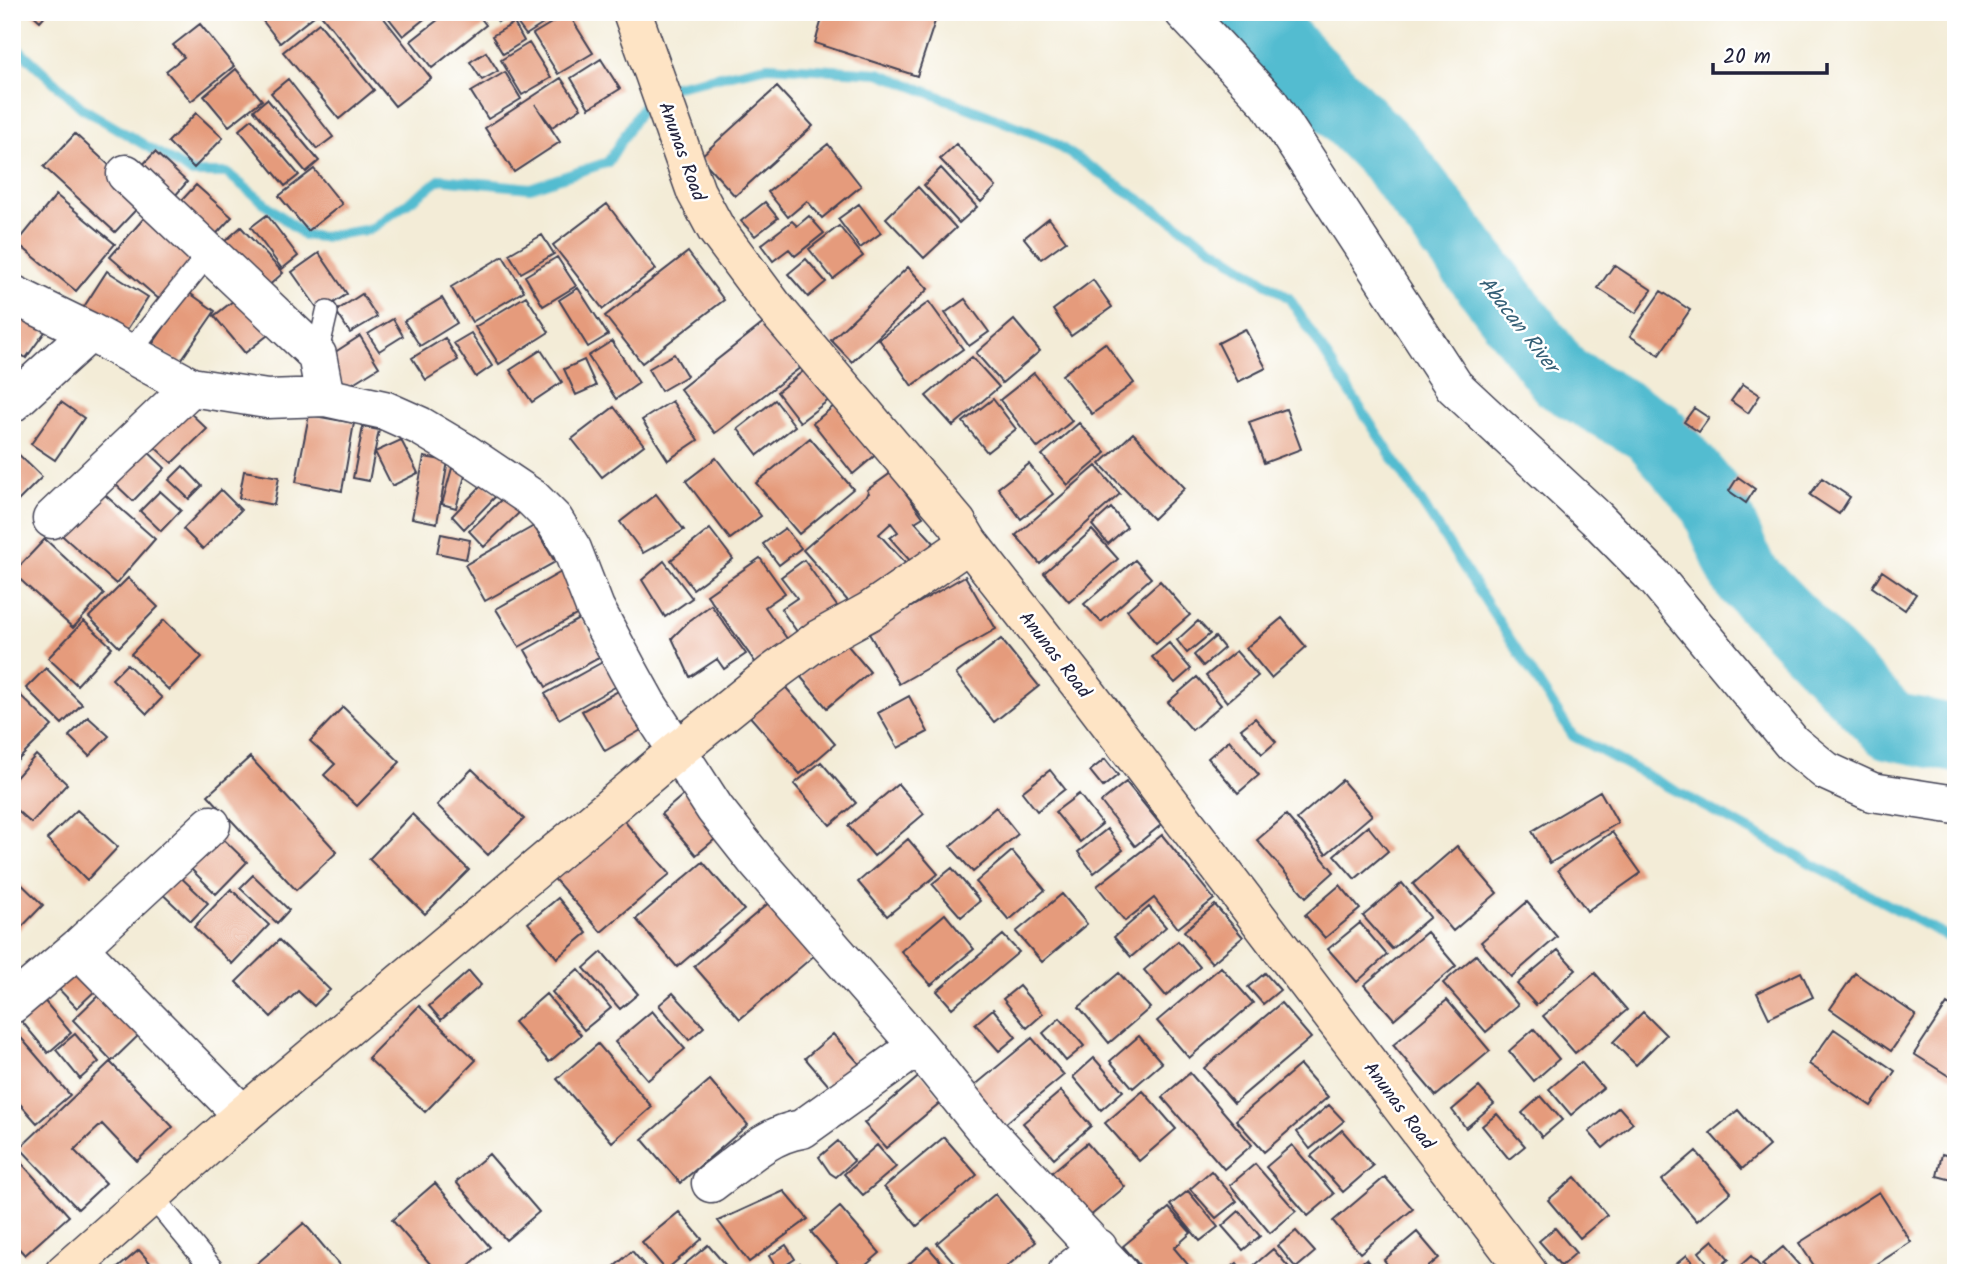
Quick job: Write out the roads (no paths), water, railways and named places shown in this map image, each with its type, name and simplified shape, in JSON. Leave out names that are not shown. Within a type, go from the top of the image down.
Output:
[{"type":"street","points":[[1184,12],[1269,103],[1454,386],[1596,518],[1657,580],[1792,743],[1826,771],[1871,792],[1956,805]]},
{"type":"street","name":"Anunas Road","points":[[639,24],[695,192],[716,229],[774,307],[957,523],[969,543],[1086,691],[1528,1273]]},
{"type":"street","points":[[126,174],[317,355],[324,397]]},
{"type":"street","points":[[12,294],[90,332],[191,387],[267,399],[324,397],[384,410],[420,426],[532,498],[554,520],[572,550],[595,608],[626,668],[715,809],[757,862],[918,1046],[990,1135],[1109,1261],[1068,1273]]},
{"type":"street","points":[[12,403],[90,332]]},
{"type":"street","points":[[52,519],[191,387]]},
{"type":"street","points":[[64,1273],[243,1115],[773,673],[819,639],[870,611],[969,543]]},
{"type":"street","points":[[12,1004],[78,948],[211,825]]},
{"type":"street","points":[[78,948],[243,1115]]},
{"type":"street","points":[[711,1183],[774,1137],[802,1129],[918,1046]]},
{"type":"lane","points":[[129,353],[197,268]]},
{"type":"lane","points":[[317,355],[327,312]]},
{"type":"lane","points":[[151,1195],[213,1270]]},
{"type":"waterway","name":"Abacan River","points":[[1249,12],[1392,158],[1561,378],[1653,431],[1712,501],[1744,575],[1891,726],[1956,739]]},
{"type":"waterway","points":[[12,43],[82,108],[192,173],[227,173],[304,235],[322,237],[371,229],[441,179],[530,188],[608,162],[651,93]]},
{"type":"waterway","points":[[666,88],[768,66],[879,73],[1048,139],[1289,298],[1573,736],[1956,941]]}]
